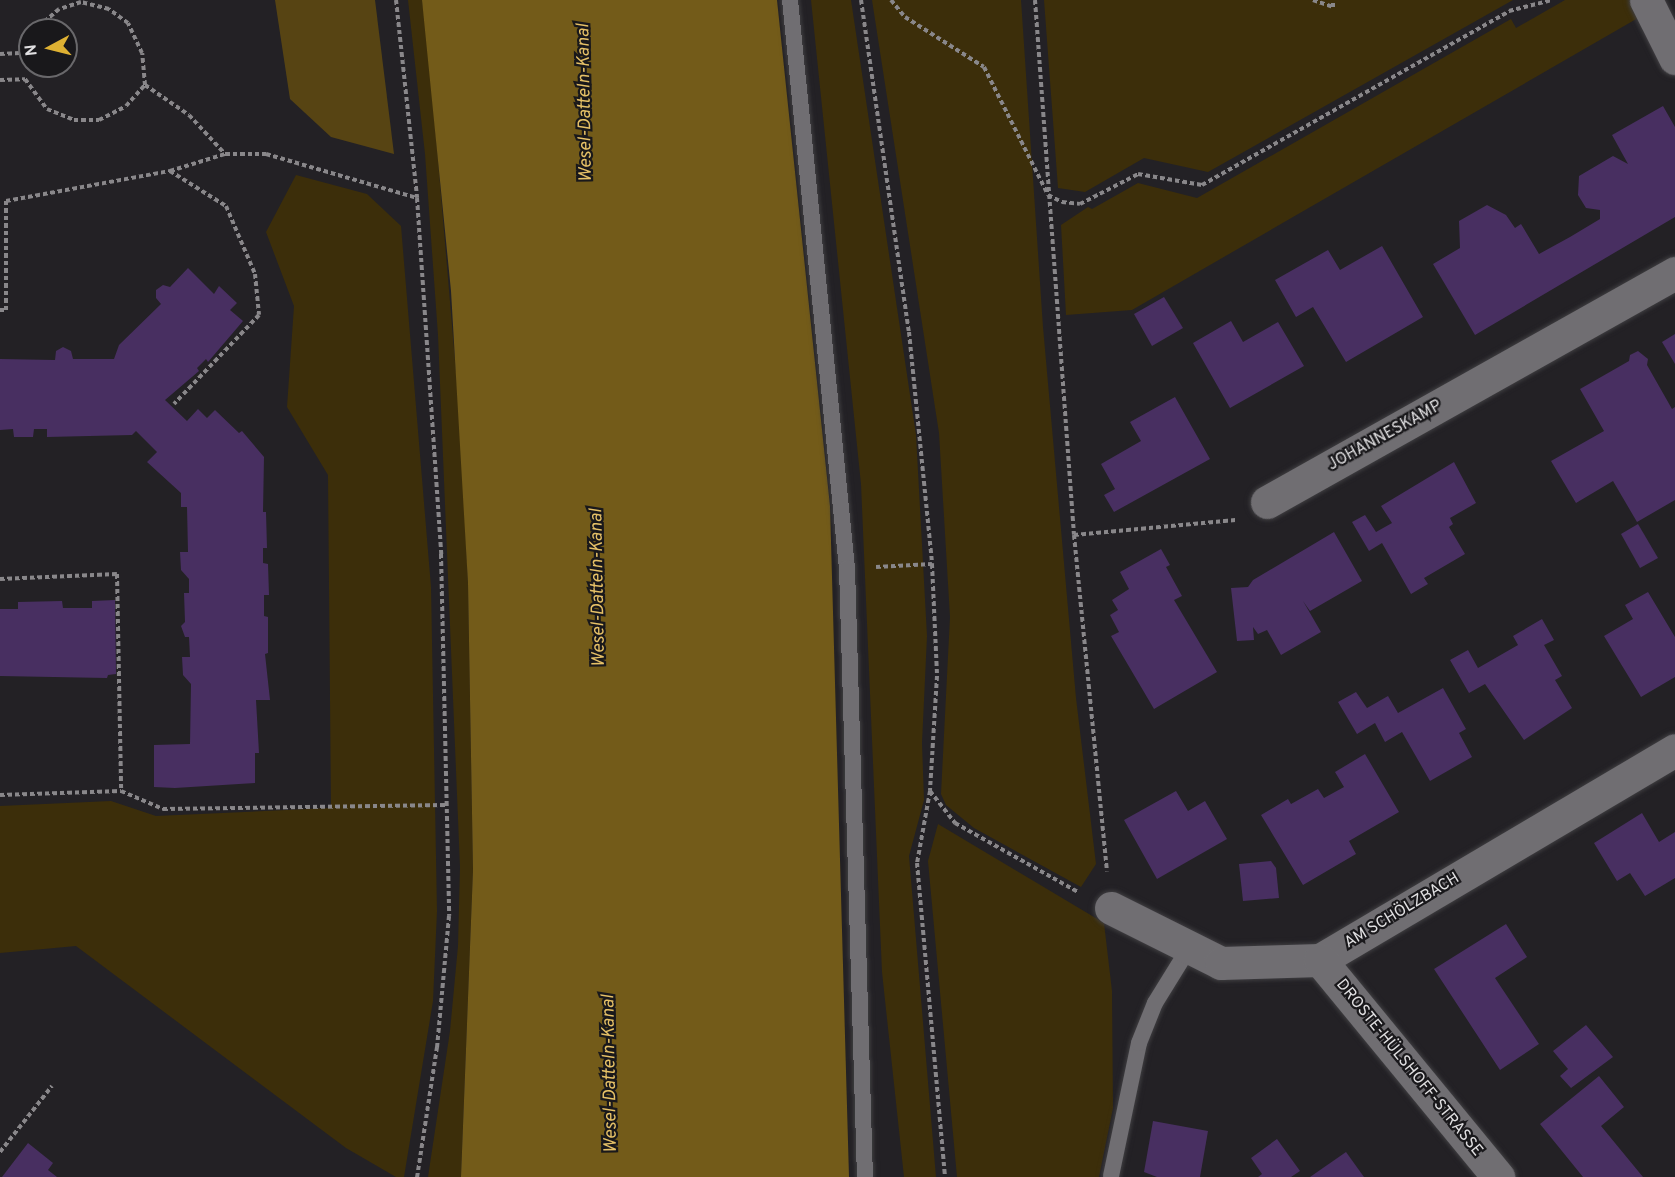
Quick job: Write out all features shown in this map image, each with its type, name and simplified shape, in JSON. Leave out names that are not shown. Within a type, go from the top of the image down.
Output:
[{"type":"street","points":[[1646,0],[1675,58]]},
{"type":"street","name":"JOHANNESKAMP","points":[[1267,502],[1675,273]]},
{"type":"street","name":"AM SCHÖLZBACH","points":[[1111,908],[1221,963],[1320,960],[1675,750]]},
{"type":"street","name":"DROSTE-HÜLSHOFF-STRASSE","points":[[1320,960],[1498,1177]]},
{"type":"lane","points":[[790,0],[847,568],[866,1177]]},
{"type":"lane","points":[[1111,1176],[1139,1043],[1155,1003],[1189,948]]},
{"type":"lane","points":[[864,1115],[874,1177]]},
{"type":"path","points":[[396,0],[417,198],[441,554],[449,916],[437,1047],[417,1177]]},
{"type":"path","points":[[861,0],[909,332],[932,564],[937,676],[930,791],[917,863],[945,1177]]},
{"type":"path","points":[[891,0],[905,17],[984,67],[1048,195],[1062,202],[1080,204],[1138,174],[1202,185],[1509,11],[1552,0]]},
{"type":"path","points":[[1035,0],[1074,535],[1111,908]]},
{"type":"path","points":[[1313,0],[1333,7],[1333,0]]},
{"type":"path","points":[[48,18],[58,9],[81,2],[109,9],[128,23],[142,53],[146,85],[189,115],[225,153]]},
{"type":"path","points":[[0,54],[18,53]]},
{"type":"path","points":[[0,80],[25,79],[47,108],[74,120],[99,120],[126,106],[146,85]]},
{"type":"path","points":[[0,310],[6,310],[6,201],[170,171],[225,153],[266,154],[417,198]]},
{"type":"path","points":[[170,171],[226,206],[255,274],[259,315],[174,404]]},
{"type":"path","points":[[1074,535],[1235,520],[1267,502]]},
{"type":"path","points":[[847,568],[932,564]]},
{"type":"path","points":[[0,579],[117,574],[121,791]]},
{"type":"path","points":[[0,795],[121,791],[164,809],[446,805]]},
{"type":"path","points":[[930,791],[955,823],[1044,876],[1111,908]]},
{"type":"path","points":[[0,1152],[52,1086]]},
{"type":"shaded area","points":[[275,0],[375,0],[394,154],[331,137],[290,99]]},
{"type":"shaded area","points":[[408,0],[422,0],[428,42],[460,420],[468,583],[473,870],[461,1177],[428,1177],[450,1031],[458,946],[460,867],[438,335],[425,154]]},
{"type":"shaded area","points":[[811,0],[851,0],[916,435],[927,636],[922,743],[924,800],[909,856],[936,1177],[904,1177],[882,972],[861,484]]},
{"type":"shaded area","points":[[872,0],[1021,0],[1043,327],[1076,698],[1096,864],[1081,887],[974,828],[946,805],[941,794],[950,617],[939,433]]},
{"type":"shaded area","points":[[1044,0],[1513,0],[1208,172],[1144,158],[1085,192],[1058,188]]},
{"type":"shaded area","points":[[1565,0],[1630,0],[1638,18],[1132,310],[1066,315],[1061,225],[1088,207],[1092,209],[1138,183],[1197,198],[1511,19],[1516,28]]},
{"type":"shaded area","points":[[296,175],[367,194],[401,226],[431,587],[437,911],[433,1001],[404,1177],[396,1177],[346,1148],[76,946],[0,953],[0,806],[111,801],[156,816],[331,808],[328,475],[287,407],[294,306],[266,232]]},
{"type":"shaded area","points":[[938,824],[1104,923],[1112,991],[1113,1108],[1099,1177],[957,1177],[928,861]]},
{"type":"water","name":"Wesel-Datteln-Kanal","points":[[422,0],[777,0],[830,506],[849,1177],[461,1177],[473,870],[468,583],[451,291]]},
{"type":"building","points":[[1663,106],[1675,127],[1675,217],[1475,335],[1433,264],[1460,248],[1459,221],[1487,205],[1506,215],[1515,228],[1521,224],[1539,254],[1570,237],[1600,219],[1600,210],[1586,208],[1578,195],[1579,176],[1613,156],[1628,164],[1612,135]]},
{"type":"building","points":[[1382,246],[1423,317],[1346,362],[1313,307],[1296,317],[1275,280],[1328,250],[1340,270]]},
{"type":"building","points":[[188,268],[214,294],[219,286],[237,303],[230,310],[243,321],[208,362],[206,359],[197,368],[199,371],[165,400],[187,421],[198,409],[207,418],[215,410],[239,433],[242,431],[264,457],[263,512],[266,512],[267,548],[263,548],[263,563],[268,564],[269,595],[264,595],[264,616],[268,617],[268,653],[265,654],[270,700],[256,700],[259,753],[255,753],[255,783],[175,788],[154,787],[154,745],[190,744],[191,684],[183,675],[182,657],[190,657],[189,637],[185,637],[181,626],[185,622],[184,593],[189,593],[189,579],[181,570],[180,552],[188,552],[187,507],[181,507],[181,493],[147,462],[157,452],[136,431],[132,435],[47,437],[47,429],[34,429],[33,437],[14,437],[13,429],[0,430],[0,359],[55,360],[56,351],[63,347],[71,351],[73,359],[114,359],[119,345],[161,304],[156,298],[156,290],[163,285],[170,287]]},
{"type":"building","points":[[1164,297],[1183,328],[1152,346],[1134,314]]},
{"type":"building","points":[[1231,321],[1243,342],[1278,322],[1304,366],[1230,408],[1193,343]]},
{"type":"building","points":[[1675,334],[1675,364],[1662,342]]},
{"type":"building","points":[[1638,351],[1648,359],[1647,365],[1672,409],[1675,407],[1675,500],[1637,522],[1613,481],[1576,503],[1551,461],[1604,431],[1580,389],[1629,361],[1630,355]]},
{"type":"building","points":[[1175,397],[1210,459],[1114,512],[1104,495],[1115,489],[1101,464],[1141,441],[1130,422]]},
{"type":"building","points":[[1454,462],[1476,503],[1450,518],[1453,524],[1449,527],[1465,554],[1424,578],[1428,584],[1411,594],[1382,543],[1369,551],[1352,522],[1365,515],[1376,532],[1392,523],[1381,506]]},
{"type":"building","points":[[1638,524],[1658,558],[1640,568],[1621,534]]},
{"type":"building","points":[[1334,532],[1362,581],[1310,611],[1303,601],[1321,632],[1281,655],[1267,630],[1258,634],[1253,627],[1254,640],[1237,641],[1231,588],[1248,587],[1253,580]]},
{"type":"building","points":[[1161,549],[1170,565],[1166,567],[1182,596],[1174,600],[1217,672],[1154,709],[1111,636],[1119,632],[1110,615],[1118,610],[1112,600],[1129,589],[1120,572]]},
{"type":"building","points":[[1648,592],[1675,637],[1675,677],[1641,697],[1604,636],[1633,619],[1625,605]]},
{"type":"building","points":[[115,600],[116,674],[108,675],[107,678],[0,676],[0,609],[18,609],[18,602],[62,601],[63,608],[92,608],[92,601]]},
{"type":"building","points":[[1542,619],[1554,640],[1544,645],[1562,676],[1555,680],[1572,708],[1524,740],[1485,684],[1469,693],[1450,660],[1468,650],[1478,668],[1518,645],[1513,636]]},
{"type":"building","points":[[1443,688],[1466,729],[1459,733],[1472,757],[1430,781],[1402,732],[1385,742],[1375,723],[1357,734],[1338,702],[1356,692],[1367,708],[1388,696],[1398,713]]},
{"type":"building","points":[[1365,754],[1399,812],[1349,841],[1356,854],[1303,885],[1261,815],[1288,799],[1291,804],[1318,789],[1324,798],[1344,787],[1335,772]]},
{"type":"building","points":[[1176,791],[1188,811],[1205,801],[1227,839],[1157,879],[1124,820]]},
{"type":"building","points":[[1642,813],[1659,842],[1675,832],[1675,878],[1645,896],[1630,873],[1617,881],[1594,843]]},
{"type":"building","points":[[1271,861],[1276,868],[1279,898],[1243,901],[1239,864]]},
{"type":"building","points":[[1506,924],[1527,957],[1495,978],[1539,1044],[1500,1070],[1434,969]]},
{"type":"building","points":[[1586,1025],[1613,1057],[1571,1088],[1560,1076],[1568,1069],[1553,1051]]},
{"type":"building","points":[[1599,1076],[1624,1107],[1601,1126],[1643,1177],[1583,1177],[1540,1124]]},
{"type":"building","points":[[1153,1121],[1208,1131],[1200,1177],[1157,1177],[1144,1172]]},
{"type":"building","points":[[1277,1139],[1300,1171],[1291,1177],[1258,1177],[1262,1174],[1251,1158]]},
{"type":"building","points":[[28,1143],[53,1163],[48,1170],[57,1177],[2,1177]]},
{"type":"building","points":[[1346,1152],[1364,1177],[1310,1177]]}]
